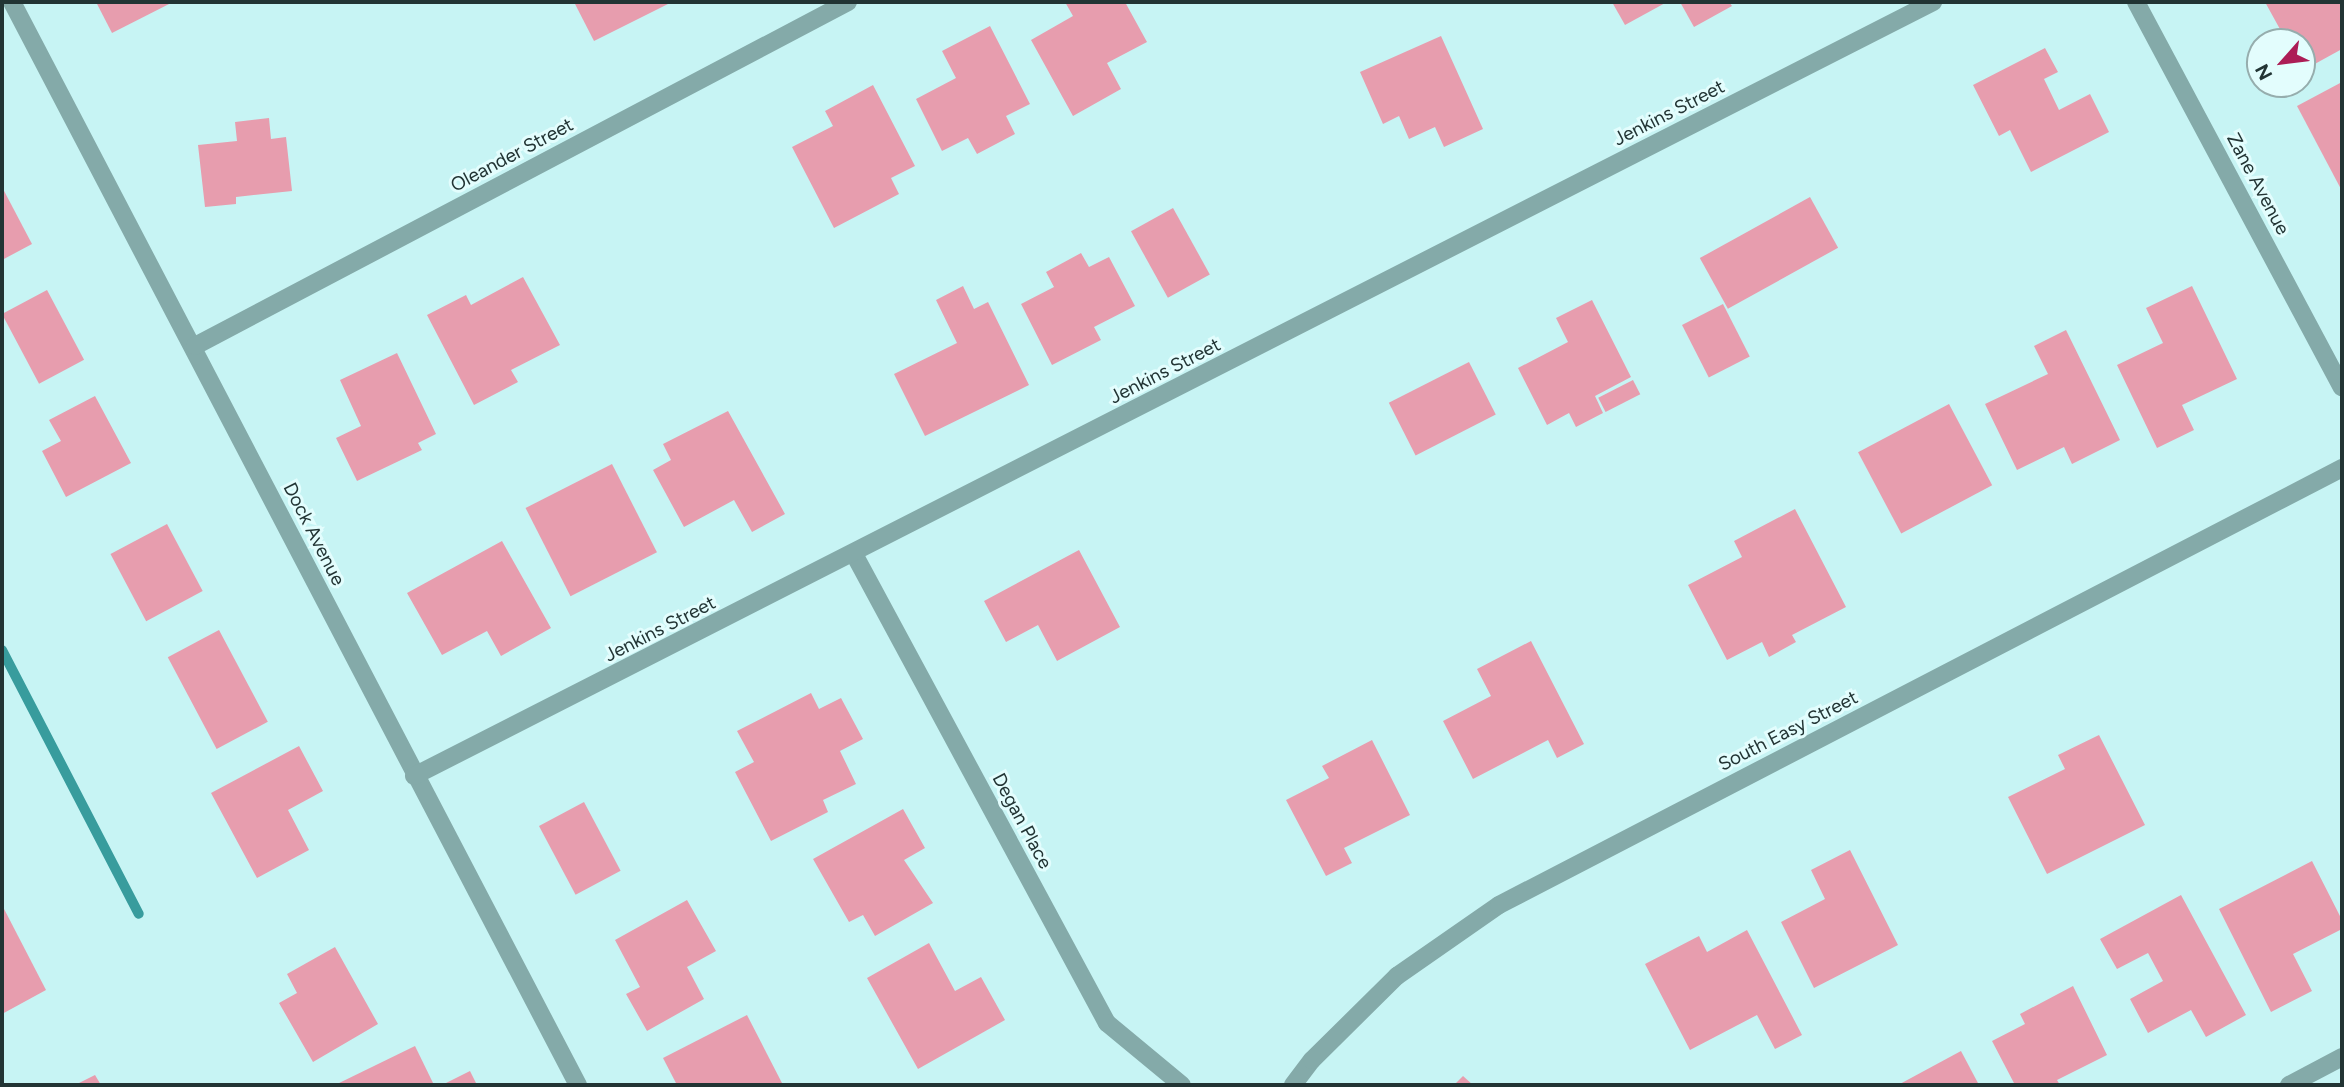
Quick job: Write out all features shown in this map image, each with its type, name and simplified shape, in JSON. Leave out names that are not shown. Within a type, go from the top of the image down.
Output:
[{"type":"street","name":"Dock Avenue","points":[[12,2],[195,346],[414,776],[578,1085]]},
{"type":"street","name":"Oleander Street","points":[[195,346],[848,2]]},
{"type":"street","name":"Jenkins Street","points":[[414,776],[1933,2]]},
{"type":"street","name":"Zane Avenue","points":[[2136,2],[2342,387]]},
{"type":"street","name":"South Easy Street","points":[[1293,1085],[1312,1059],[1396,976],[1499,905],[2342,468]]},
{"type":"street","name":"Degan Place","points":[[854,554],[1107,1023],[1182,1085]]},
{"type":"street","points":[[2289,1085],[2342,1057]]},
{"type":"building","points":[[96,2],[173,2],[112,33]]},
{"type":"building","points":[[574,2],[672,2],[594,41]]},
{"type":"building","points":[[1065,2],[1125,2],[1147,42],[1107,63],[1121,89],[1073,116],[1031,40],[1073,16]]},
{"type":"building","points":[[1612,2],[1667,2],[1625,25]]},
{"type":"building","points":[[1680,2],[1729,2],[1732,6],[1694,27]]},
{"type":"building","points":[[2265,2],[2342,2],[2342,49],[2316,63],[2316,28],[2279,28]]},
{"type":"building","points":[[990,26],[1030,104],[1006,116],[1015,134],[977,154],[968,138],[942,151],[916,99],[956,78],[942,51]]},
{"type":"building","points":[[1441,36],[1483,129],[1444,147],[1435,127],[1409,139],[1399,116],[1383,124],[1360,72]]},
{"type":"building","points":[[2045,48],[2058,72],[2044,79],[2059,110],[2090,94],[2109,132],[2031,172],[2010,130],[1999,136],[1973,85]]},
{"type":"building","points":[[2342,82],[2342,191],[2297,106]]},
{"type":"building","points":[[873,85],[915,166],[891,178],[899,194],[834,228],[792,147],[833,126],[825,111]]},
{"type":"building","points":[[269,118],[271,139],[286,137],[292,191],[236,197],[236,204],[205,207],[198,145],[237,141],[235,122]]},
{"type":"building","points":[[2,187],[32,244],[2,260]]},
{"type":"building","points":[[1810,197],[1838,248],[1728,309],[1700,258]]},
{"type":"building","points":[[1173,208],[1210,274],[1168,298],[1131,231]]},
{"type":"building","points":[[1081,253],[1089,267],[1109,257],[1135,306],[1094,327],[1101,340],[1052,365],[1021,304],[1054,287],[1046,272]]},
{"type":"building","points":[[523,277],[560,345],[511,370],[518,382],[474,405],[427,315],[466,295],[471,305]]},
{"type":"building","points":[[963,286],[974,309],[988,302],[1029,385],[925,436],[894,374],[957,343],[936,300]]},
{"type":"building","points":[[2192,286],[2237,379],[2182,405],[2194,430],[2157,448],[2117,365],[2163,343],[2146,308]]},
{"type":"building","points":[[47,290],[84,360],[39,384],[2,314]]},
{"type":"building","points":[[1592,300],[1631,377],[1595,396],[1603,413],[1576,427],[1569,413],[1547,425],[1518,368],[1568,342],[1556,318]]},
{"type":"building","points":[[1723,304],[1750,357],[1709,377],[1682,325]]},
{"type":"building","points":[[2066,330],[2120,440],[2072,464],[2064,447],[2017,470],[1985,404],[2048,374],[2034,346]]},
{"type":"building","points":[[397,353],[436,434],[418,443],[422,450],[357,481],[336,438],[361,426],[340,380]]},
{"type":"building","points":[[1469,362],[1496,415],[1416,455],[1389,403]]},
{"type":"building","points":[[1633,380],[1640,394],[1606,412],[1598,398]]},
{"type":"building","points":[[95,396],[131,463],[66,497],[42,451],[61,441],[49,420]]},
{"type":"building","points":[[1949,404],[1992,485],[1901,534],[1858,452]]},
{"type":"building","points":[[728,411],[785,514],[752,532],[734,500],[684,527],[653,470],[671,460],[663,444]]},
{"type":"building","points":[[612,464],[657,552],[571,596],[526,508]]},
{"type":"building","points":[[1795,509],[1846,607],[1792,635],[1796,642],[1769,657],[1762,642],[1727,660],[1688,585],[1742,557],[1734,541]]},
{"type":"building","points":[[167,524],[203,591],[146,621],[110,554]]},
{"type":"building","points":[[502,541],[551,628],[501,656],[487,631],[442,655],[407,593]]},
{"type":"building","points":[[1079,550],[1120,627],[1057,661],[1038,625],[1006,642],[984,601]]},
{"type":"building","points":[[219,630],[268,722],[217,749],[168,657]]},
{"type":"building","points":[[1531,641],[1584,744],[1557,758],[1548,740],[1473,779],[1443,721],[1491,696],[1477,669]]},
{"type":"building","points":[[811,693],[819,709],[841,698],[863,739],[840,751],[856,784],[823,800],[828,812],[771,841],[735,772],[754,762],[737,731]]},
{"type":"building","points":[[2099,735],[2145,825],[2047,874],[2008,797],[2065,769],[2058,755]]},
{"type":"building","points":[[1372,740],[1410,815],[1344,848],[1352,863],[1326,876],[1286,800],[1329,778],[1322,766]]},
{"type":"building","points":[[299,746],[323,791],[288,810],[309,850],[257,878],[211,793]]},
{"type":"building","points":[[584,802],[621,871],[576,895],[539,826]]},
{"type":"building","points":[[903,809],[925,848],[904,860],[933,903],[875,936],[863,915],[849,922],[813,859]]},
{"type":"building","points":[[1850,850],[1898,945],[1814,988],[1781,922],[1825,899],[1811,870]]},
{"type":"building","points":[[2312,861],[2342,920],[2342,929],[2293,954],[2312,991],[2271,1012],[2219,909]]},
{"type":"building","points":[[2181,895],[2246,1015],[2206,1037],[2191,1010],[2148,1033],[2130,999],[2163,981],[2148,953],[2117,969],[2100,939]]},
{"type":"building","points":[[687,900],[716,951],[687,967],[704,999],[647,1031],[626,994],[640,987],[615,940]]},
{"type":"building","points":[[2,905],[46,990],[2,1014]]},
{"type":"building","points":[[1747,930],[1802,1035],[1775,1049],[1757,1015],[1690,1050],[1645,964],[1699,936],[1707,952]]},
{"type":"building","points":[[929,943],[955,991],[981,977],[1005,1020],[918,1069],[867,978]]},
{"type":"building","points":[[335,947],[378,1024],[313,1062],[279,1003],[297,993],[287,974]]},
{"type":"building","points":[[2073,986],[2107,1055],[2057,1080],[2060,1085],[2015,1085],[1992,1041],[2025,1024],[2020,1014]]},
{"type":"building","points":[[747,1015],[783,1085],[677,1085],[663,1058]]},
{"type":"building","points":[[415,1046],[434,1085],[335,1085]]},
{"type":"building","points":[[1961,1051],[1979,1085],[1898,1085]]},
{"type":"building","points":[[470,1071],[477,1085],[442,1085]]},
{"type":"building","points":[[95,1075],[101,1085],[75,1085]]},
{"type":"building","points":[[1463,1076],[1473,1085],[1454,1085]]},
{"type":"waterway","points":[[2,650],[139,914]]}]
